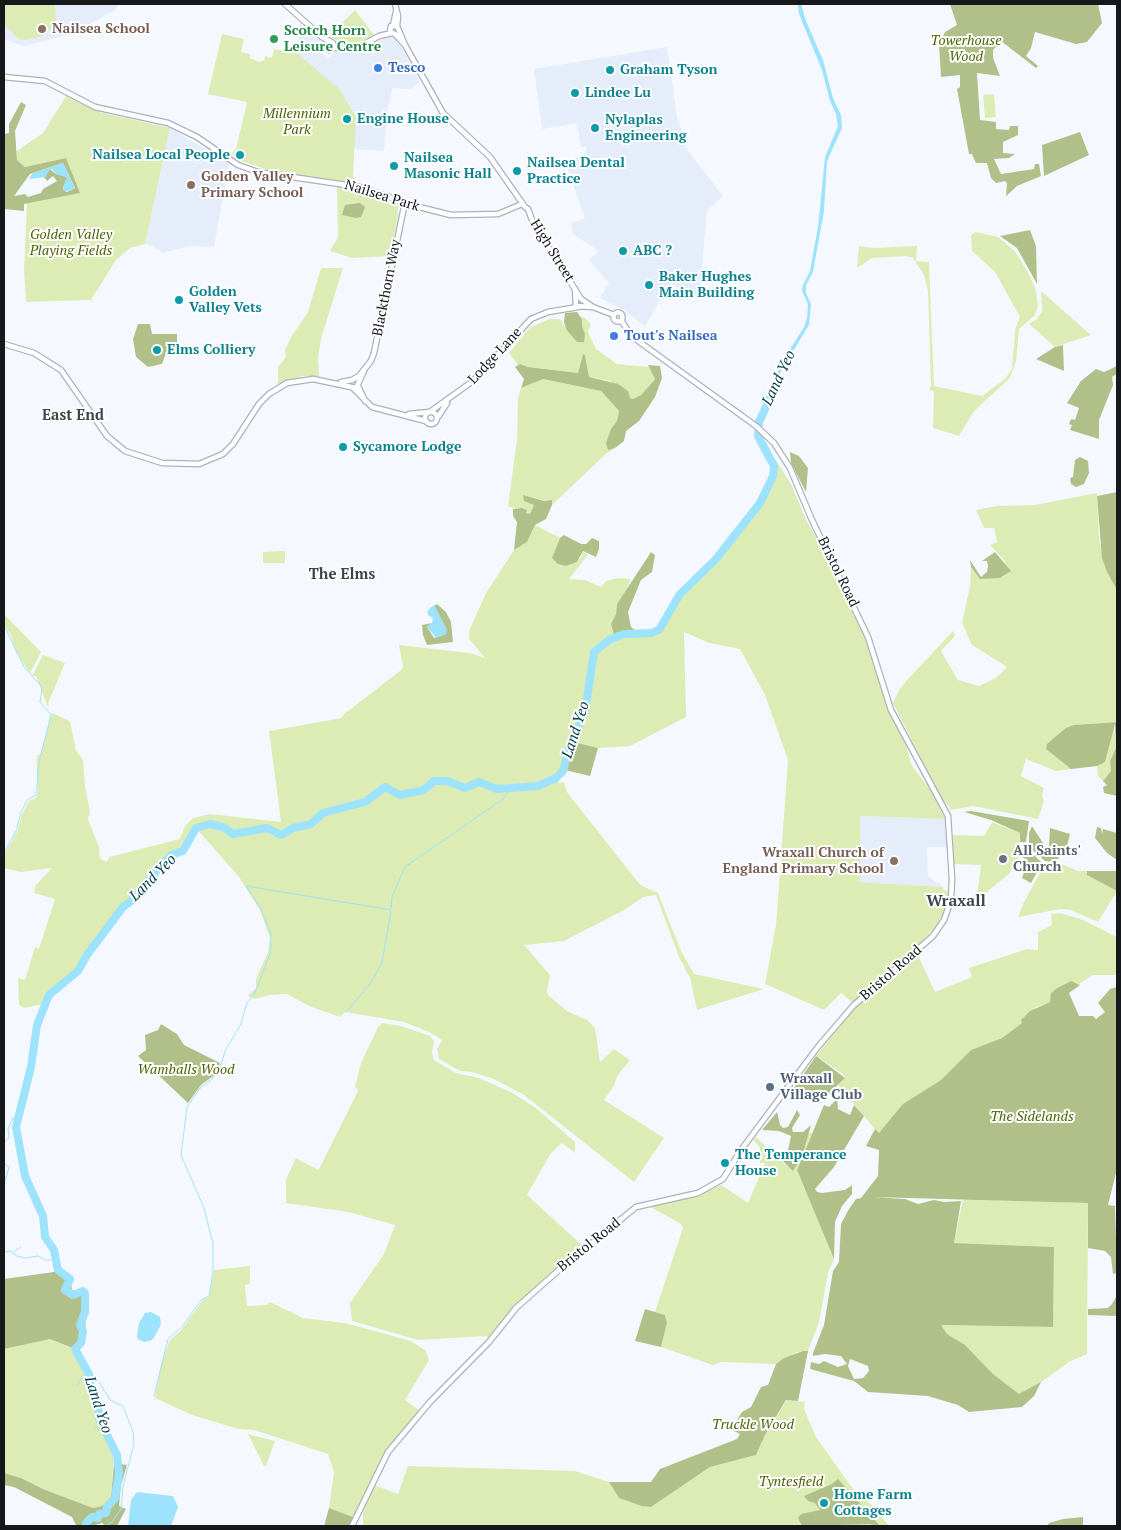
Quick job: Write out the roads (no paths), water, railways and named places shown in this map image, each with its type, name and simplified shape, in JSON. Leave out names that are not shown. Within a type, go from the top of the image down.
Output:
[{"type":"main road","points":[[285,4],[330,44],[357,48],[394,29],[395,4]]},
{"type":"main road","name":"High Street","points":[[394,29],[443,113],[490,158],[524,206],[524,210],[529,214],[575,288],[579,303]]},
{"type":"main road","name":"Nailsea Park","points":[[4,76],[45,81],[91,105],[162,121],[182,129],[233,162],[252,170],[287,178],[350,185],[443,214],[473,216],[502,214],[524,206]]},
{"type":"main road","name":"Blackthorn Way","points":[[355,386],[374,353],[405,202]]},
{"type":"main road","name":"Bristol Road","points":[[352,1526],[388,1452],[430,1402],[490,1342],[516,1308],[560,1269],[636,1208],[698,1193],[723,1179],[741,1150],[817,1048],[853,1006],[933,936],[948,912],[952,884],[948,816],[891,710],[868,637],[812,520],[792,473],[767,436],[630,334],[621,320],[623,317],[621,313],[617,312],[614,315],[579,303]]},
{"type":"main road","name":"Lodge Lane","points":[[430,412],[451,398],[489,366],[524,324],[548,312],[568,310],[579,303]]},
{"type":"main road","points":[[4,344],[34,353],[61,370],[107,436],[125,451],[162,463],[199,464],[223,454],[233,444],[264,398],[287,383],[313,379],[355,386]]},
{"type":"main road","points":[[352,380],[364,371]]},
{"type":"main road","points":[[352,380],[365,402],[372,407],[405,414],[433,424],[438,417],[430,412],[405,414]]},
{"type":"main road","points":[[336,382],[357,380],[355,386]]},
{"type":"main road","name":"Lodge Lane","points":[[438,417],[451,398]]},
{"type":"main road","points":[[426,421],[425,416],[430,412]]},
{"type":"water","points":[[798,4],[801,4],[806,21],[823,60],[833,98],[841,115],[842,128],[827,161],[824,211],[813,272],[806,285],[806,293],[811,304],[809,325],[781,371],[769,405],[766,403],[781,364],[804,327],[807,318],[808,304],[802,291],[810,271],[818,227],[825,157],[838,126],[822,70],[799,14]]},
{"type":"water","points":[[63,163],[75,188],[65,192],[63,187],[67,177],[56,174],[52,169],[48,171],[46,177],[29,179],[33,173]]},
{"type":"water","points":[[434,605],[447,630],[446,634],[436,638],[427,627],[432,623],[433,618],[428,615],[428,610]]},
{"type":"water","points":[[151,1312],[160,1317],[161,1324],[154,1338],[144,1342],[138,1339],[137,1336],[139,1323],[145,1313]]},
{"type":"water","points":[[137,1492],[173,1496],[178,1507],[171,1526],[128,1526],[131,1500]]},
{"type":"waterway","name":"Land Yeo","points":[[86,1526],[86,1523],[92,1517],[98,1518],[99,1514],[106,1513],[107,1507],[115,1498],[119,1473],[117,1455],[99,1419],[98,1404],[91,1387],[89,1374],[75,1349],[81,1343],[83,1331],[80,1325],[85,1312],[85,1293],[83,1291],[73,1295],[65,1290],[70,1279],[58,1270],[54,1250],[45,1237],[43,1216],[25,1176],[16,1127],[31,1067],[37,1025],[49,995],[78,971],[87,955],[123,907],[143,892],[145,884],[171,855],[183,851],[196,828],[210,824],[223,827],[233,834],[267,828],[281,835],[293,828],[311,824],[323,813],[365,802],[385,787],[400,795],[424,790],[434,781],[447,781],[465,788],[479,782],[497,789],[538,786],[556,778],[563,771],[569,748],[585,712],[594,652],[609,640],[624,634],[651,633],[659,630],[680,594],[716,559],[760,503],[773,476],[774,466],[758,436],[759,422],[771,396]]},
{"type":"waterway","points":[[4,625],[24,667],[42,687],[40,702],[51,715],[38,766],[35,796],[28,799],[21,812],[17,829],[4,853]]},
{"type":"waterway","points":[[154,1396],[168,1339],[182,1327],[201,1300],[209,1296],[213,1272],[213,1244],[204,1208],[181,1155],[187,1107],[201,1087],[218,1073],[226,1049],[240,1026],[247,1003],[255,993],[271,951],[271,934],[261,909],[246,886],[391,910],[392,897],[405,867],[503,799],[512,788]]},
{"type":"waterway","points":[[346,1012],[370,984],[382,963],[391,911]]},
{"type":"waterway","points":[[4,1142],[9,1138],[8,1129],[13,1118],[20,1113]]},
{"type":"waterway","points":[[4,1164],[9,1167],[5,1182]]},
{"type":"waterway","points":[[13,1252],[21,1247]]},
{"type":"waterway","points":[[4,1252],[10,1251],[17,1256],[25,1258],[38,1256],[45,1260],[54,1260],[57,1264]]},
{"type":"waterway","points":[[77,1385],[87,1372]]},
{"type":"waterway","points":[[89,1374],[96,1377],[110,1400],[123,1406],[133,1432],[134,1444],[123,1486],[121,1509],[112,1522],[105,1526]]},
{"type":"waterway","points":[[95,1429],[101,1423]]},
{"type":"place","name":"Nailsea School","points":[[42,29]]},
{"type":"place","name":"Scotch Horn Leisure Centre","points":[[274,39]]},
{"type":"place","name":"Tesco","points":[[378,68]]},
{"type":"place","name":"Graham Tyson","points":[[610,70]]},
{"type":"place","name":"Lindee Lu","points":[[575,93]]},
{"type":"place","name":"Engine House","points":[[347,119]]},
{"type":"place","name":"Nylaplas Engineering","points":[[595,128]]},
{"type":"place","name":"Nailsea Local People","points":[[240,155]]},
{"type":"place","name":"Nailsea Masonic Hall","points":[[394,166]]},
{"type":"place","name":"Nailsea Dental Practice","points":[[517,171]]},
{"type":"place","name":"Golden Valley Primary School","points":[[191,185]]},
{"type":"place","name":"ABC ?","points":[[623,251]]},
{"type":"place","name":"Baker Hughes Main Building","points":[[649,285]]},
{"type":"place","name":"Golden Valley Vets","points":[[179,300]]},
{"type":"place","name":"Tout's Nailsea","points":[[614,336]]},
{"type":"place","name":"Elms Colliery","points":[[157,350]]},
{"type":"place","name":"Sycamore Lodge","points":[[343,447]]},
{"type":"place","name":"All Saints' Church","points":[[1003,859]]},
{"type":"place","name":"Wraxall Church of England Primary School","points":[[894,861]]},
{"type":"place","name":"Wraxall Village Club","points":[[770,1087]]},
{"type":"place","name":"The Temperance House","points":[[725,1163]]},
{"type":"place","name":"Home Farm Cottages","points":[[824,1503]]},
{"type":"district","name":"East End","points":[[73,416]]},
{"type":"district","name":"The Elms","points":[[342,575]]},
{"type":"district","name":"Wraxall","points":[[956,901]]},
{"type":"park label","name":"Towerhouse Wood","points":[[966,49]]},
{"type":"park label","name":"Millennium Park","points":[[297,122]]},
{"type":"park label","name":"Golden Valley Playing Fields","points":[[71,244]]},
{"type":"park label","name":"Wamballs Wood","points":[[186,1070]]},
{"type":"park label","name":"The Sidelands","points":[[1032,1117]]},
{"type":"park label","name":"Truckle Wood","points":[[753,1425]]},
{"type":"park label","name":"Tyntesfield","points":[[791,1482]]}]
